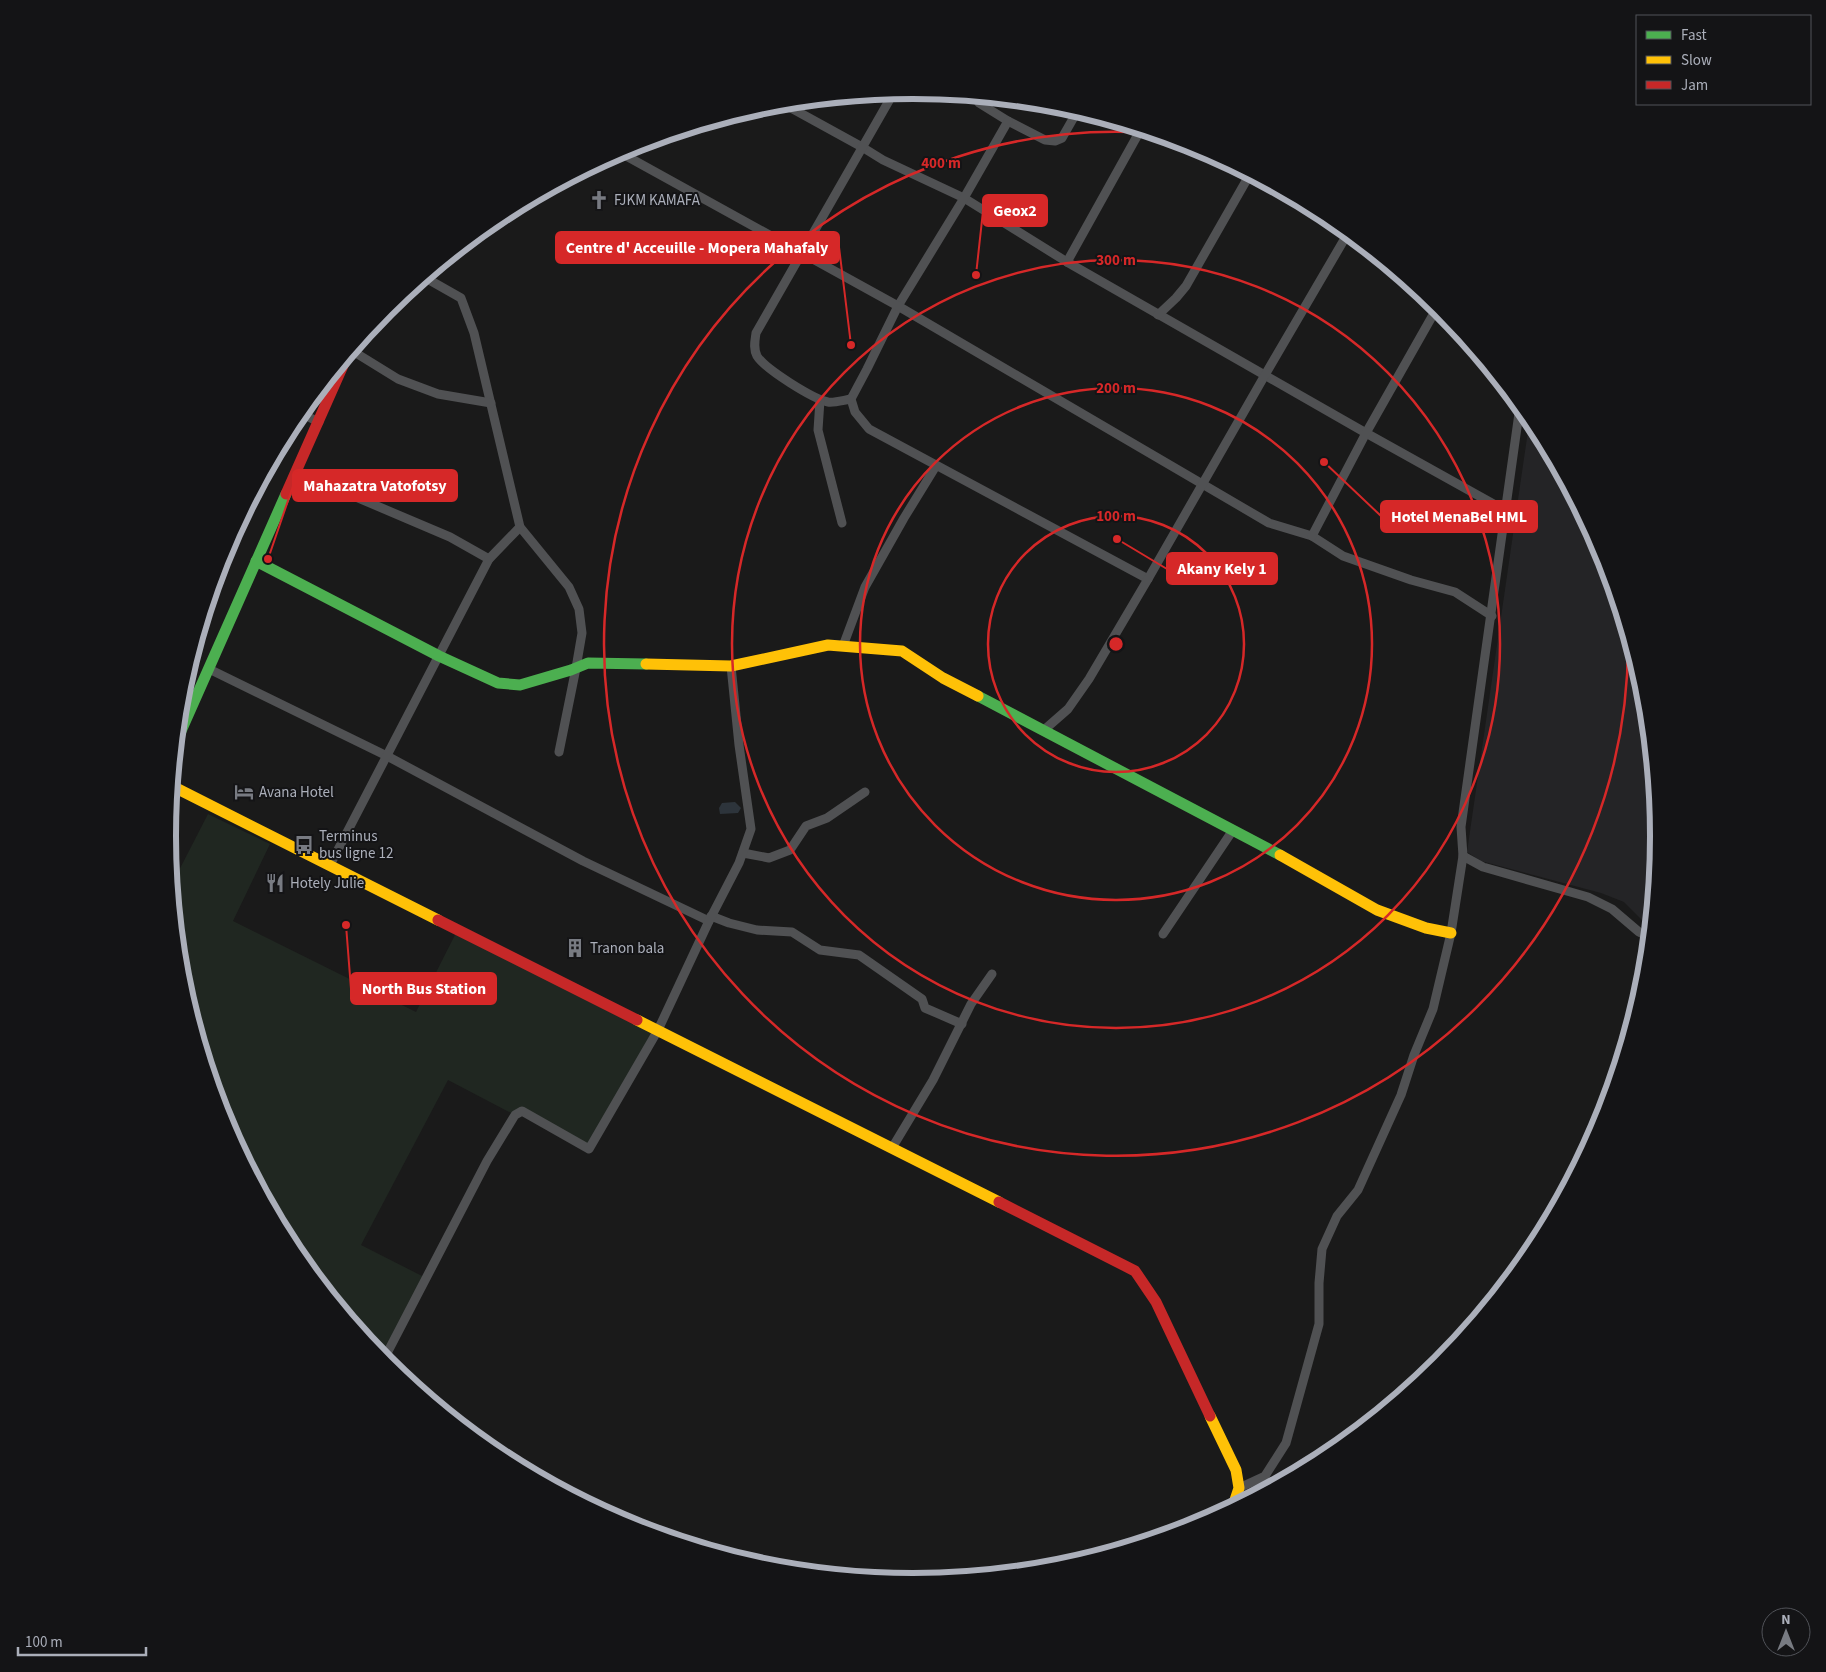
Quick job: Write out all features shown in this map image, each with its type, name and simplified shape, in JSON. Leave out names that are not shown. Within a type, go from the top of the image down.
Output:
[{"type":"street","points":[[851,399],[829,403],[814,397],[767,366],[757,356],[754,347],[756,333],[890,99]]},
{"type":"street","points":[[978,102],[1008,121],[1045,140],[1055,141],[1062,138],[1074,117]]},
{"type":"street","points":[[793,109],[882,160],[964,198],[1067,262],[1158,315],[1366,434],[1506,511]]},
{"type":"street","points":[[1008,121],[964,198],[898,306],[851,399],[855,412],[869,429],[1148,579]]},
{"type":"street","points":[[1067,262],[1138,134]]},
{"type":"street","points":[[627,157],[898,306],[1269,523],[1312,536],[1343,556],[1411,580],[1455,592],[1492,616]]},
{"type":"street","points":[[1158,315],[1186,286],[1247,179]]},
{"type":"street","points":[[1044,730],[1068,709],[1089,678],[1345,239]]},
{"type":"street","points":[[429,280],[461,298],[474,333],[520,527],[569,587],[579,609],[582,633],[559,752]]},
{"type":"street","points":[[1312,536],[1366,434],[1433,314]]},
{"type":"street","points":[[355,354],[398,379],[438,394],[491,403]]},
{"type":"street","points":[[185,721],[210,669],[341,371]]},
{"type":"street","points":[[820,400],[818,430],[842,523]]},
{"type":"street","points":[[307,416],[319,422]]},
{"type":"street","points":[[1239,1488],[1265,1476],[1286,1443],[1319,1324],[1319,1284],[1322,1249],[1337,1216],[1358,1190],[1401,1095],[1414,1055],[1433,1009],[1451,933],[1463,856],[1461,827],[1519,416]]},
{"type":"street","points":[[843,646],[865,587],[936,466]]},
{"type":"street","points":[[297,472],[450,537],[490,559]]},
{"type":"street","points":[[330,865],[490,559],[520,527]]},
{"type":"street","points":[[256,561],[439,656],[498,684],[520,685],[588,663],[731,666],[828,645],[902,651],[943,678],[1312,872],[1377,910],[1426,928],[1451,933]]},
{"type":"street","points":[[388,1352],[487,1161],[515,1115],[522,1112],[590,1149],[658,1030],[710,919],[739,863],[751,829],[739,745],[731,666]]},
{"type":"street","points":[[210,669],[387,756],[583,861],[710,919],[757,930],[792,932],[820,950],[859,955],[922,999],[925,1008],[962,1024]]},
{"type":"street","points":[[177,788],[1135,1271],[1156,1302],[1236,1470],[1239,1488],[1236,1498]]},
{"type":"street","points":[[743,852],[769,858],[790,850],[806,826],[827,818],[865,792]]},
{"type":"street","points":[[1163,934],[1233,830]]},
{"type":"street","points":[[1463,856],[1482,867],[1588,897],[1612,908],[1639,932],[1644,934]]},
{"type":"street","points":[[892,1148],[932,1080],[971,1004],[992,974]]},
{"type":"shaded area","points":[[1528,430],[1574,510],[1594,554],[1611,599],[1625,645],[1636,692],[1649,788],[1649,884],[1645,924],[1624,902],[1601,893],[1481,861],[1467,852]]},
{"type":"shaded area","points":[[735,802],[741,808],[738,813],[720,814],[719,808],[722,803]]},
{"type":"shaded area","points":[[208,814],[270,844],[233,921],[416,1012],[458,929],[658,1030],[589,1149],[522,1112],[515,1115],[448,1080],[361,1245],[426,1278],[388,1352],[328,1285],[300,1246],[252,1162],[232,1118],[215,1073],[201,1027],[190,980],[182,932],[177,875]]},
{"type":"traffic: fast","points":[[185,722],[286,494]]},
{"type":"traffic: fast","points":[[256,561],[439,656],[498,683],[520,685],[588,663],[646,664]]},
{"type":"traffic: fast","points":[[978,696],[1280,855]]},
{"type":"traffic: slow","points":[[646,664],[731,666],[828,645],[902,651],[943,678],[978,696]]},
{"type":"traffic: slow","points":[[177,789],[438,920]]},
{"type":"traffic: slow","points":[[1280,855],[1377,910],[1426,928],[1451,933]]},
{"type":"traffic: slow","points":[[637,1020],[999,1202]]},
{"type":"traffic: slow","points":[[1210,1416],[1236,1470],[1239,1488],[1235,1499]]},
{"type":"traffic: jam","points":[[286,494],[340,373]]},
{"type":"traffic: jam","points":[[438,920],[637,1020]]},
{"type":"traffic: jam","points":[[999,1202],[1135,1271],[1156,1302],[1210,1416]]},
{"type":"place","name":"FJKM KAMAFA","points":[[599,200]]},
{"type":"place","name":"Geox2","points":[[976,275]]},
{"type":"place","name":"Centre d' Acceuille - Mopera Mahafaly","points":[[851,345]]},
{"type":"place","name":"Hotel MenaBel HML","points":[[1324,462]]},
{"type":"place","name":"Akany Kely 1","points":[[1117,539]]},
{"type":"place","name":"Mahazatra Vatofotsy","points":[[268,559]]},
{"type":"place","name":"Avana Hotel","points":[[244,792]]},
{"type":"place","name":"Terminus bus ligne 12","points":[[304,845]]},
{"type":"place","name":"Hotely Julie","points":[[275,883]]},
{"type":"place","name":"North Bus Station","points":[[346,925]]},
{"type":"place","name":"Tranon bala","points":[[575,948]]}]
